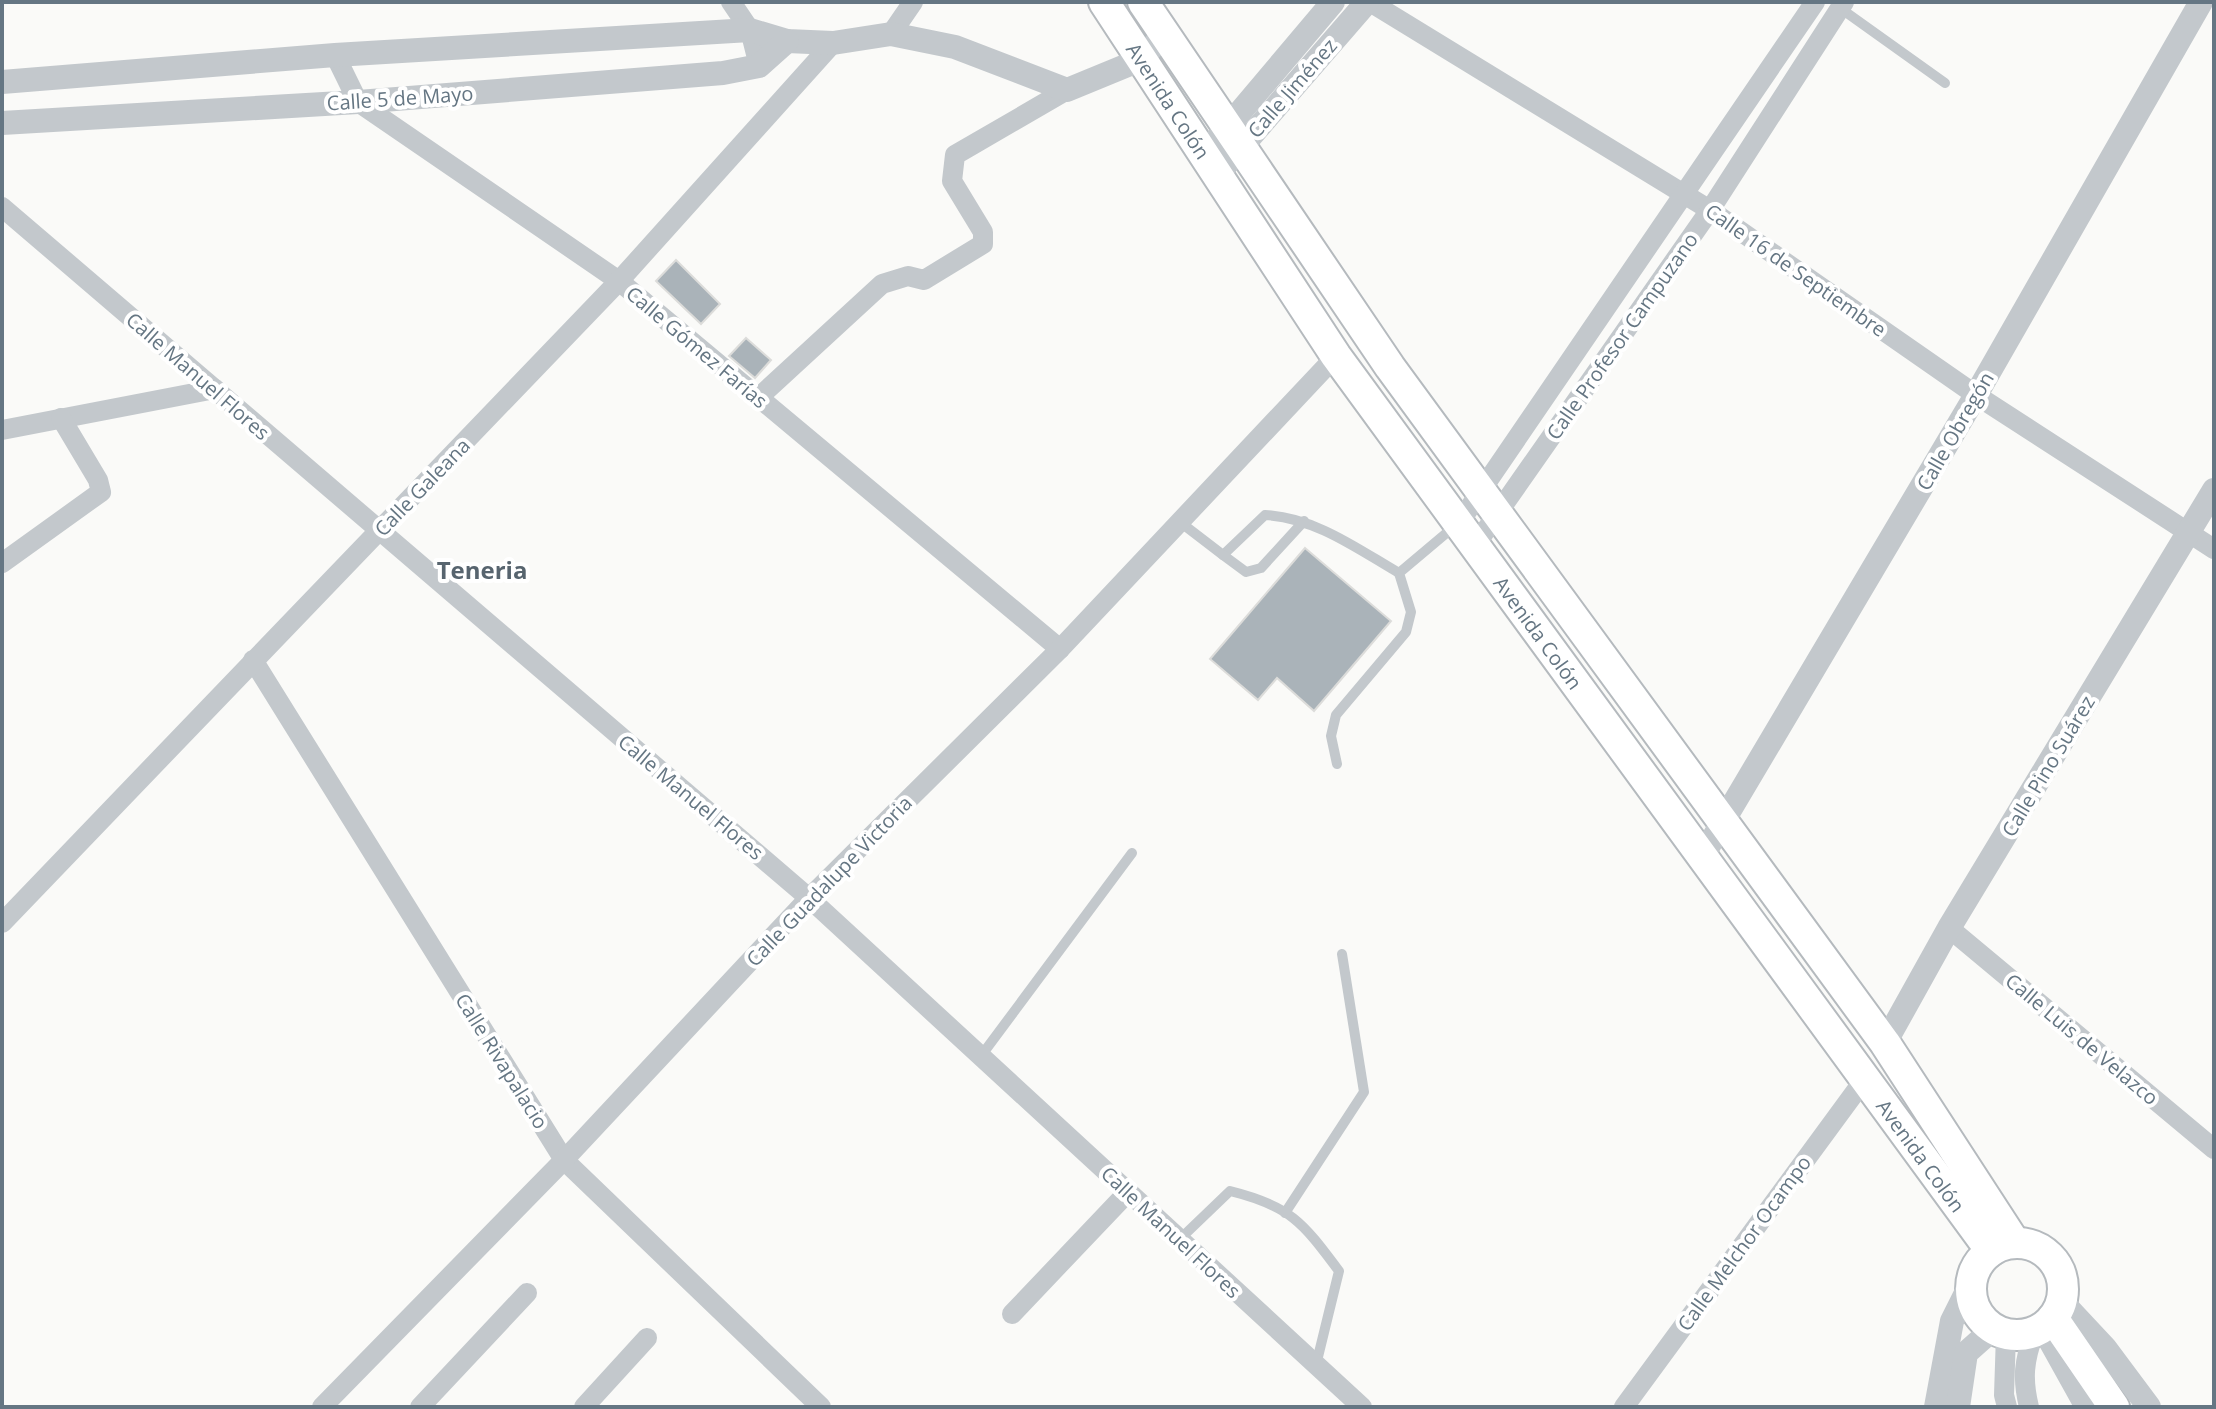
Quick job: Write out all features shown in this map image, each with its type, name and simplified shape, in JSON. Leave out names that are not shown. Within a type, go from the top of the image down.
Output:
[{"type":"main road","name":"Avenida Colón","points":[[1104,2],[1336,356],[1864,1080],[2003,1247]]},
{"type":"main road","name":"Avenida Colón","points":[[1143,2],[1390,367],[1725,820],[1885,1043],[2003,1247]]},
{"type":"main road","points":[[2032,1324],[2064,1287],[2053,1261],[2043,1251],[2003,1247],[1977,1265],[1971,1283],[1976,1310],[2032,1324],[2114,1407]]},
{"type":"street","points":[[731,2],[750,30],[759,66],[787,41]]},
{"type":"street","points":[[891,34],[913,2]]},
{"type":"street","name":"Calle Jiménez","points":[[1210,166],[1333,2]]},
{"type":"street","name":"Calle Jiménez","points":[[1235,136],[1369,2]]},
{"type":"street","name":"Calle 16 de Septiembre","points":[[1369,2],[1710,210],[1976,395],[2214,549]]},
{"type":"street","name":"Calle Obregón","points":[[1702,857],[1976,395],[2201,2]]},
{"type":"street","name":"Calle Profesor Campuzano","points":[[1466,535],[1710,210],[1842,5]]},
{"type":"street","points":[[1811,9],[1826,28]]},
{"type":"street","name":"Calle Profesor Campuzano","points":[[1466,535],[1490,505],[1682,193],[1811,9]]},
{"type":"street","points":[[30,121],[9,81],[335,55],[750,30],[787,41],[833,43],[891,34],[955,47],[1067,90]]},
{"type":"street","points":[[757,399],[882,284],[908,276],[924,280],[976,252],[983,244],[983,232],[952,181],[955,155],[1067,90],[1140,60],[1165,34]]},
{"type":"street","name":"Calle Galeana","points":[[2,923],[619,281],[833,43]]},
{"type":"street","name":"Calle Gómez Farías","points":[[335,55],[358,102],[619,281],[1060,649]]},
{"type":"street","name":"Calle 5 de Mayo","points":[[2,123],[358,102],[723,73],[759,66]]},
{"type":"street","name":"Calle Manuel Flores","points":[[2,207],[809,898],[1362,1407]]},
{"type":"street","name":"Calle Guadalupe Victoria","points":[[322,1407],[564,1160],[809,898],[1060,649],[1336,356]]},
{"type":"street","points":[[2,430],[215,389]]},
{"type":"street","points":[[2,563],[101,492],[98,480],[61,418]]},
{"type":"street","name":"Calle Pino Suárez","points":[[1885,1043],[1949,928],[2214,490]]},
{"type":"street","name":"Calle Rivapalacio","points":[[253,660],[564,1160],[821,1407]]},
{"type":"street","name":"Calle Luis de Velazco","points":[[1949,928],[2214,1149]]},
{"type":"street","name":"Calle Melchor Ocampo","points":[[1624,1407],[1864,1080]]},
{"type":"street","points":[[1012,1314],[1128,1192]]},
{"type":"street","points":[[1936,1407],[1952,1321],[1971,1283]]},
{"type":"street","points":[[420,1407],[527,1293]]},
{"type":"street","points":[[1958,1407],[1966,1353],[2032,1324],[2105,1348],[2149,1407]]},
{"type":"street","points":[[2007,1407],[2032,1324]]},
{"type":"street","points":[[2029,1407],[2023,1363],[2032,1324]]},
{"type":"street","points":[[2032,1324],[2087,1407]]},
{"type":"street","points":[[584,1407],[647,1338]]},
{"type":"lane","points":[[1842,5],[1945,83]]},
{"type":"lane","points":[[1223,555],[1265,515],[1320,526],[1399,573],[1411,612],[1406,632],[1336,715],[1331,736],[1337,764]]},
{"type":"lane","points":[[1180,522],[1246,572],[1261,568],[1304,521]]},
{"type":"lane","points":[[1399,573],[1466,535]]},
{"type":"lane","points":[[981,1056],[1132,853]]},
{"type":"lane","points":[[1285,1213],[1364,1092],[1342,954]]},
{"type":"lane","points":[[1180,1239],[1230,1191],[1262,1199],[1305,1225],[1339,1271],[1316,1365]]},
{"type":"building","points":[[676,260],[720,304],[701,324],[656,281]]},
{"type":"building","points":[[746,338],[771,360],[755,378],[729,356]]},
{"type":"building","points":[[1305,548],[1391,621],[1314,711],[1277,678],[1258,700],[1210,659]]},
{"type":"district","name":"Teneria","points":[[482,569]]}]
